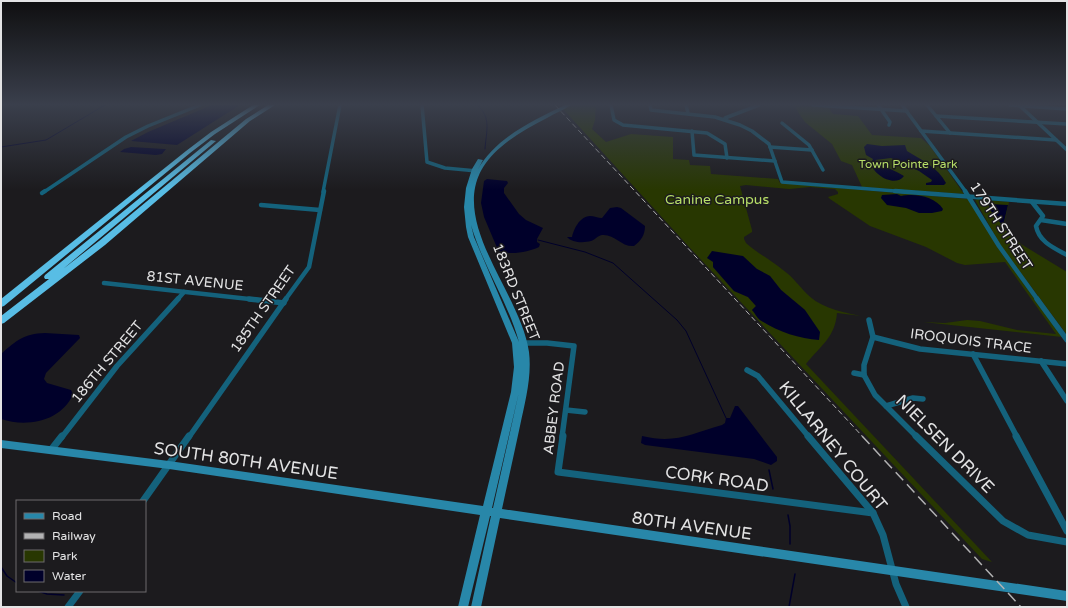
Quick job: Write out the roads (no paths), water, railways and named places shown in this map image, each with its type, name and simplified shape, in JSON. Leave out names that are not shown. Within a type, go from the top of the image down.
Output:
[{"type":"highway","points":[[1,304],[188,152],[213,133]]},
{"type":"highway","points":[[1,315],[223,133]]},
{"type":"highway","points":[[1,321],[102,243],[232,133]]},
{"type":"street","points":[[42,193],[133,133]]},
{"type":"street","name":"185TH STREET","points":[[144,500],[284,303],[310,264],[335,133]]},
{"type":"street","points":[[424,133],[427,162],[436,167],[477,171]]},
{"type":"street","name":"183RD STREET","points":[[476,607],[491,513],[515,392],[520,343],[515,321],[473,220],[472,191],[477,171],[483,156],[508,133]]},
{"type":"street","name":"183RD STREET","points":[[477,171],[488,156],[514,133]]},
{"type":"street","points":[[692,133],[694,156],[775,161]]},
{"type":"street","points":[[708,133],[725,144],[727,158]]},
{"type":"street","points":[[755,133],[761,137],[770,147],[782,182],[1067,204]]},
{"type":"street","points":[[797,133],[802,137],[812,150],[823,170]]},
{"type":"street","name":"179TH STREET","points":[[923,133],[970,197],[999,246],[1067,340]]},
{"type":"street","points":[[956,133],[1056,140]]},
{"type":"street","points":[[1049,133],[1067,150]]},
{"type":"street","points":[[770,147],[812,150]]},
{"type":"street","points":[[1032,202],[1043,216],[1036,226],[1036,231],[1040,237],[1052,247],[1067,255]]},
{"type":"street","points":[[261,205],[320,210]]},
{"type":"street","points":[[1041,220],[1067,224]]},
{"type":"street","name":"81ST AVENUE","points":[[104,283],[284,303]]},
{"type":"street","name":"186TH STREET","points":[[51,450],[117,366],[184,292]]},
{"type":"street","points":[[854,373],[864,375],[864,365],[873,337],[869,320]]},
{"type":"street","name":"IROQUOIS TRACE","points":[[873,337],[920,348],[1067,364]]},
{"type":"street","name":"ABBEY ROAD","points":[[520,343],[547,343],[574,346],[558,472]]},
{"type":"street","points":[[973,354],[1067,532]]},
{"type":"street","points":[[1041,361],[1067,401]]},
{"type":"street","name":"KILLARNEY COURT","points":[[747,370],[758,376],[873,513],[880,526],[900,595],[906,607]]},
{"type":"street","name":"NIELSEN DRIVE","points":[[864,375],[872,390],[886,406],[1003,521],[1028,535],[1067,542]]},
{"type":"street","points":[[886,406],[913,398],[923,399]]},
{"type":"street","points":[[566,410],[585,412]]},
{"type":"street","name":"SOUTH 80TH AVENUE","points":[[1,444],[169,465],[491,513]]},
{"type":"street","name":"CORK ROAD","points":[[558,472],[873,513]]},
{"type":"street","name":"183RD STREET","points":[[463,607],[491,513]]},
{"type":"street","name":"80TH AVENUE","points":[[491,513],[893,571]]},
{"type":"street","points":[[893,571],[1067,596]]},
{"type":"street","points":[[68,607],[79,592]]},
{"type":"water","points":[[145,133],[195,133],[177,145],[131,141]]},
{"type":"water","points":[[867,144],[882,146],[905,145],[907,151],[934,168],[943,177],[946,183],[944,185],[926,185],[926,183],[931,182],[932,180],[919,171],[891,158],[875,160],[904,176],[895,181],[880,176],[871,163],[873,159],[866,155],[864,147]]},
{"type":"water","points":[[131,147],[166,149],[162,154],[156,155],[120,152]]},
{"type":"water","points":[[487,179],[507,181],[508,183],[504,188],[504,193],[519,214],[526,220],[543,228],[537,239],[537,242],[540,244],[539,247],[518,253],[507,253],[498,250],[484,217],[481,203],[484,181]]},
{"type":"water","points":[[897,194],[901,196],[924,196],[935,201],[943,209],[942,211],[932,213],[919,213],[906,208],[887,205],[881,198],[882,195]]},
{"type":"water","points":[[989,204],[1008,205],[1003,226],[990,210]]},
{"type":"water","points":[[610,208],[621,208],[645,226],[642,238],[634,246],[625,245],[607,235],[602,235],[585,242],[578,242],[567,237],[572,237],[580,221],[586,217],[590,216],[602,218]]},
{"type":"water","points":[[712,251],[743,256],[757,269],[770,276],[781,290],[805,310],[820,332],[819,340],[788,334],[759,319],[752,310],[756,306],[748,297],[734,291],[713,267],[713,262],[707,258]]},
{"type":"water","points":[[45,333],[79,335],[80,338],[46,373],[44,379],[47,383],[71,390],[73,394],[61,411],[43,420],[22,423],[1,419],[1,354],[26,336]]},
{"type":"water","points":[[735,406],[738,406],[777,457],[777,461],[771,465],[754,459],[645,445],[641,443],[642,436],[664,439],[683,437],[722,425],[725,423],[726,418],[730,418]]},
{"type":"waterway","points":[[1,147],[46,140],[57,133]]},
{"type":"waterway","points":[[485,149],[487,133]]},
{"type":"waterway","points":[[538,240],[585,252],[613,263],[677,320],[686,331],[726,418]]},
{"type":"waterway","points":[[769,470],[773,489]]},
{"type":"waterway","points":[[788,515],[790,526],[790,544]]},
{"type":"waterway","points":[[1,567],[7,576],[16,582]]},
{"type":"waterway","points":[[789,607],[795,574]]},
{"type":"waterway","points":[[41,592],[47,594],[64,595]]},
{"type":"railway","points":[[581,133],[863,437]]},
{"type":"railway","points":[[862,436],[1021,607]]},
{"type":"park label","name":"Town Pointe Park","points":[[908,164]]},
{"type":"park label","name":"Canine Campus","points":[[717,199]]}]
